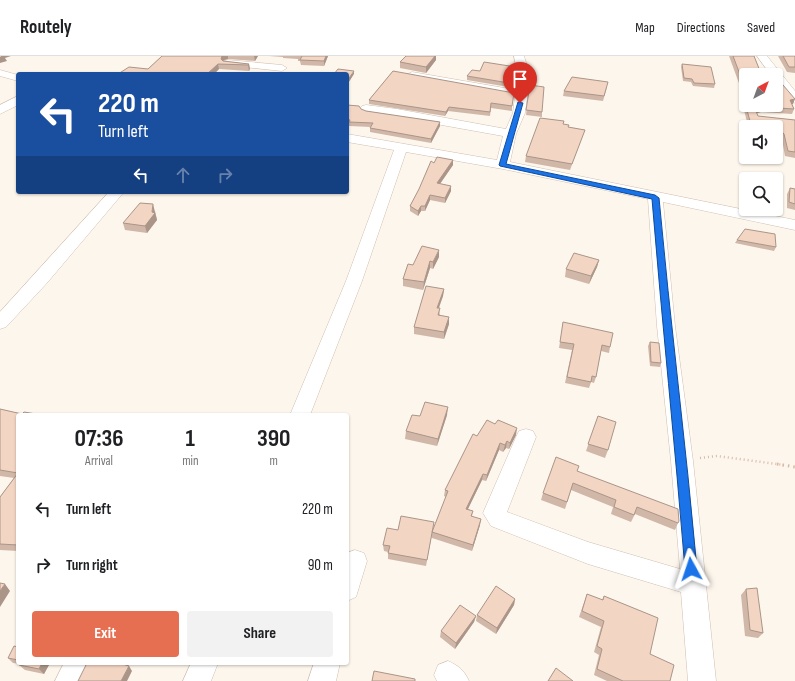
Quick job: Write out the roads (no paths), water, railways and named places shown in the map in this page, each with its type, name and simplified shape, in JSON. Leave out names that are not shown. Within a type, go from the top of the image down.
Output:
[{"type":"street","points":[[503,165],[510,134],[519,113],[524,76],[519,56]]},
{"type":"street","points":[[762,56],[795,99]]},
{"type":"street","points":[[228,62],[282,68]]},
{"type":"street","points":[[0,73],[16,77]]},
{"type":"street","points":[[403,73],[521,94]]},
{"type":"street","points":[[0,110],[16,101]]},
{"type":"street","points":[[366,109],[397,113],[510,134]]},
{"type":"street","points":[[349,138],[503,165],[655,198],[795,225]]},
{"type":"street","points":[[301,413],[354,281],[401,148]]},
{"type":"street","points":[[0,323],[41,279],[115,194]]},
{"type":"street","points":[[655,198],[666,326],[682,461],[702,681]]},
{"type":"street","points":[[526,437],[494,512],[499,519],[588,553],[692,584]]},
{"type":"street","points":[[349,582],[355,561]]},
{"type":"street","points":[[69,681],[77,665]]},
{"type":"street","points":[[322,681],[326,665]]}]
